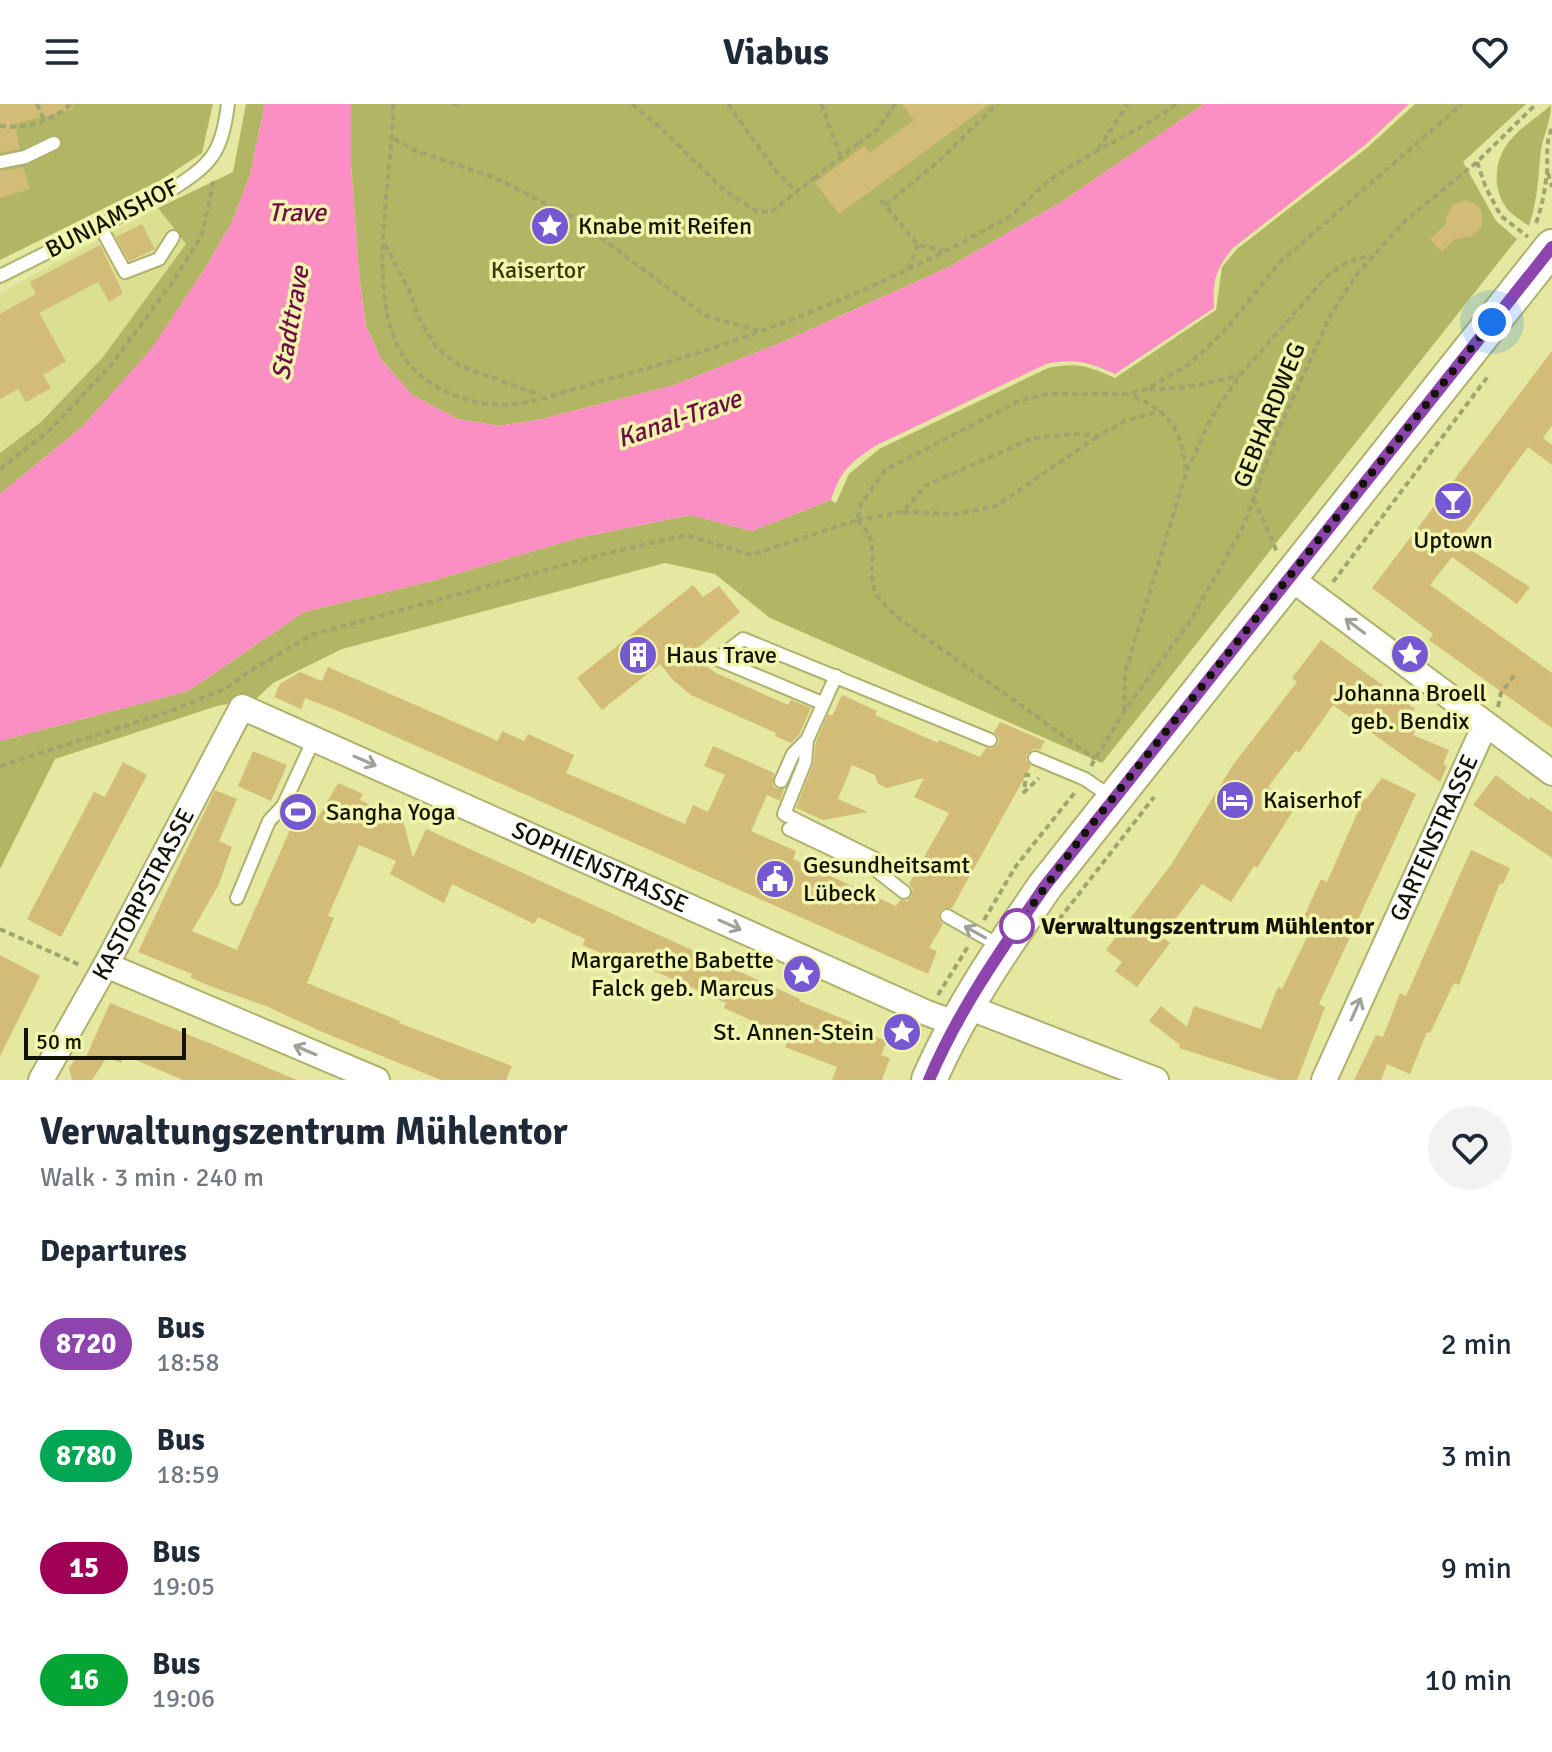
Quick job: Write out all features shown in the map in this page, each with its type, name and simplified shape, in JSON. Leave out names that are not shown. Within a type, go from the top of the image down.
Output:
[{"type":"main road","points":[[929,1080],[1003,947],[1045,886],[1114,799],[1301,585],[1550,250]]},
{"type":"street","points":[[1301,585],[1491,720],[1552,773]]},
{"type":"street","name":"SOPHIENSTRASSE","points":[[242,707],[927,1013],[962,1016],[1156,1080]]},
{"type":"street","name":"KASTORPSTRASSE","points":[[41,1080],[242,707]]},
{"type":"street","name":"GARTENSTRASSE","points":[[1324,1080],[1491,720]]},
{"type":"street","points":[[103,970],[377,1080]]},
{"type":"lane","name":"BUNIAMSHOF","points":[[0,276],[168,192],[209,163],[218,149],[228,104]]},
{"type":"lane","points":[[0,162],[25,157],[54,143]]},
{"type":"lane","points":[[100,226],[125,272],[159,259],[173,237]]},
{"type":"lane","points":[[822,703],[717,659],[743,639],[990,740]]},
{"type":"lane","points":[[836,676],[807,740],[805,762],[784,814],[879,861],[876,870]]},
{"type":"lane","points":[[237,898],[269,821],[283,806],[314,739]]},
{"type":"lane","points":[[781,781],[793,754],[807,740]]},
{"type":"lane","points":[[1035,758],[1085,779],[1114,799]]},
{"type":"lane","points":[[789,829],[876,870],[904,892]]},
{"type":"lane","points":[[947,916],[1003,947]]},
{"type":"path","points":[[37,104],[44,121]]},
{"type":"path","points":[[0,126],[19,127],[44,121],[71,104]]},
{"type":"path","points":[[393,104],[384,241],[384,293],[389,322],[400,351],[430,385],[468,400],[507,405],[662,365],[764,331],[860,293],[1007,219],[1047,182],[1146,126],[1176,104]]},
{"type":"path","points":[[452,104],[459,104]]},
{"type":"path","points":[[632,104],[725,191],[757,211],[771,212],[878,129],[895,104]]},
{"type":"path","points":[[728,104],[775,170],[796,192]]},
{"type":"path","points":[[821,104],[840,155]]},
{"type":"path","points":[[945,252],[918,245],[883,202],[939,161],[997,104]]},
{"type":"path","points":[[1097,151],[1128,104]]},
{"type":"path","points":[[857,520],[861,504],[885,470],[1019,401],[1047,394],[1127,394],[1147,389],[1191,363],[1227,328],[1279,263],[1462,104]]},
{"type":"path","name":"GEBHARDWEG","points":[[1085,779],[1123,713],[1191,620],[1243,527],[1279,429],[1331,314],[1357,274],[1404,222],[1477,162],[1536,104]]},
{"type":"path","points":[[1552,128],[1546,152],[1552,187]]},
{"type":"path","points":[[393,138],[416,151],[493,177],[573,217],[706,316],[764,331]]},
{"type":"path","points":[[1477,162],[1501,216],[1550,250]]},
{"type":"path","points":[[0,469],[49,431],[111,365],[172,283],[202,235],[215,173]]},
{"type":"path","points":[[384,241],[409,290],[419,318],[437,348],[460,366],[543,397]]},
{"type":"path","points":[[908,270],[918,245]]},
{"type":"path","points":[[1123,713],[1125,673],[1186,473],[1211,418],[1240,375],[1328,275],[1346,263],[1374,255]]},
{"type":"path","points":[[1254,499],[1301,585],[1334,581],[1491,372]]},
{"type":"path","points":[[1147,389],[1169,390],[1203,385],[1240,375]]},
{"type":"path","points":[[1127,394],[1146,401],[1174,424],[1184,447],[1186,473]]},
{"type":"path","points":[[0,766],[165,713],[225,689],[311,635],[604,554],[686,535],[751,555],[857,520],[903,512],[957,514],[996,506],[1098,436],[1125,421],[1160,411]]},
{"type":"path","points":[[903,512],[925,486],[1033,438],[1073,434],[1098,436]]},
{"type":"path","points":[[857,520],[868,529],[872,541],[872,584],[881,602],[1095,759]]},
{"type":"path","points":[[1491,720],[1501,693],[1513,677],[1515,679]]},
{"type":"path","points":[[1026,775],[1024,792],[1053,765]]},
{"type":"path","points":[[1046,937],[1157,793]]},
{"type":"path","points":[[0,929],[103,970]]},
{"type":"shaded area","points":[[158,208],[186,244],[103,357],[41,422],[0,453],[0,293]]},
{"type":"green space","points":[[0,104],[213,104],[202,153],[161,180],[0,260]]},
{"type":"green space","points":[[246,104],[265,104],[250,175],[233,220],[206,267],[152,349],[82,427],[0,494],[0,453],[41,422],[103,357],[186,244],[158,208],[233,172]]},
{"type":"green space","name":"Kaisertor","points":[[351,104],[1204,104],[1063,201],[949,267],[778,344],[674,385],[542,419],[499,426],[458,419],[412,395],[381,359],[366,326],[359,275],[351,164]]},
{"type":"green space","points":[[1415,104],[1526,104],[1463,162],[1496,221],[1517,239],[1102,763],[770,618],[715,574],[665,563],[342,649],[273,683],[257,698],[217,706],[55,759],[0,869],[0,741],[188,691],[304,612],[432,581],[578,538],[690,515],[752,531],[831,500],[836,503],[849,474],[879,449],[1048,368],[1082,366],[1115,378],[1216,310],[1222,267],[1237,249],[1367,148]]},
{"type":"green space","points":[[1551,105],[1529,226],[1503,203],[1497,183],[1498,163],[1513,137]]},
{"type":"water","points":[[265,104],[351,104],[351,164],[359,275],[366,326],[381,359],[412,395],[458,419],[499,426],[542,419],[674,385],[778,344],[949,267],[1063,201],[1204,104],[1409,104],[1365,145],[1233,248],[1216,276],[1214,308],[1115,374],[1081,362],[1046,364],[875,446],[847,468],[831,500],[752,531],[690,515],[578,538],[432,581],[304,612],[188,691],[0,741],[0,494],[82,427],[152,348],[233,220],[250,175]]},
{"type":"building","points":[[0,104],[73,104],[74,109],[15,124],[20,149],[0,153]]},
{"type":"building","points":[[902,104],[990,104],[839,214],[815,183],[864,146],[869,153],[914,120]]},
{"type":"building","points":[[23,167],[30,189],[0,198],[0,171]]},
{"type":"building","points":[[1467,200],[1479,207],[1482,227],[1470,237],[1455,239],[1442,252],[1430,239],[1446,224],[1446,217],[1453,205]]},
{"type":"building","points":[[142,224],[155,249],[129,261],[116,237]]},
{"type":"building","points":[[100,245],[123,293],[109,302],[98,282],[39,313],[66,361],[43,375],[51,388],[26,402],[18,389],[0,399],[0,314],[36,294],[30,282]]},
{"type":"building","points":[[1552,351],[1552,426],[1543,438],[1552,445],[1552,465],[1528,447],[1458,542],[1530,587],[1517,604],[1452,557],[1430,585],[1552,673],[1552,728],[1429,640],[1433,634],[1372,588]]},
{"type":"building","points":[[693,585],[703,597],[719,586],[740,612],[690,655],[716,673],[788,705],[791,700],[811,708],[799,735],[791,743],[775,736],[776,733],[691,695],[660,664],[602,710],[577,678]]},
{"type":"building","points":[[1321,640],[1415,709],[1411,714],[1422,722],[1413,735],[1449,750],[1443,764],[1447,766],[1440,782],[1333,705],[1299,753],[1296,750],[1268,787],[1296,806],[1257,868],[1254,866],[1231,902],[1202,884],[1162,937],[1170,943],[1137,987],[1115,971],[1122,962],[1106,950],[1171,865],[1233,765],[1297,682],[1292,678]]},
{"type":"building","points":[[328,667],[498,741],[502,731],[524,741],[528,734],[574,755],[566,773],[685,824],[693,805],[708,812],[725,775],[704,766],[713,746],[774,773],[773,786],[784,789],[780,801],[767,795],[751,831],[796,851],[793,859],[896,906],[900,900],[907,901],[911,897],[913,889],[909,884],[949,813],[914,797],[924,778],[887,788],[878,784],[875,775],[852,765],[838,799],[868,812],[823,820],[796,808],[813,765],[816,742],[828,714],[832,716],[842,695],[877,711],[875,715],[938,743],[939,740],[980,757],[986,748],[992,749],[998,744],[999,738],[994,732],[1000,722],[1045,741],[1040,750],[1033,749],[1027,754],[1026,760],[1031,766],[952,908],[943,908],[939,912],[939,920],[943,924],[929,948],[937,951],[928,974],[338,711],[305,698],[301,709],[274,697],[280,684],[300,672],[322,681]]},
{"type":"building","points":[[253,751],[287,765],[271,801],[238,786]]},
{"type":"building","points":[[123,762],[147,775],[61,937],[27,919],[94,792],[105,797]]},
{"type":"building","points":[[1496,775],[1529,800],[1531,797],[1552,812],[1552,858],[1473,805]]},
{"type":"building","points":[[1382,778],[1416,794],[1319,1004],[1325,1007],[1297,1080],[1279,1080],[1179,1048],[1180,1045],[1149,1021],[1161,1006],[1187,1027],[1194,1006],[1261,1029],[1278,987],[1282,989],[1308,935],[1298,930],[1321,879],[1327,882],[1364,798]]},
{"type":"building","points":[[338,783],[363,794],[360,800],[403,820],[413,858],[426,829],[799,1001],[873,1031],[871,1035],[887,1041],[881,1055],[890,1058],[882,1080],[832,1080],[837,1067],[785,1047],[790,1038],[724,1008],[726,1003],[641,965],[639,971],[583,945],[585,939],[538,917],[534,924],[452,884],[444,903],[390,874],[396,861],[359,845],[328,916],[334,918],[307,983],[399,1023],[512,1066],[506,1080],[441,1080],[266,1006],[191,978],[192,974],[138,952],[215,790],[237,799],[219,841],[232,847],[218,886],[192,931],[237,950],[300,807],[319,816]]},
{"type":"building","points":[[1471,850],[1510,868],[1503,884],[1500,883],[1459,985],[1454,983],[1430,1033],[1427,1032],[1410,1074],[1387,1064],[1381,1080],[1354,1080],[1376,1035],[1383,1037],[1400,993],[1406,996]]},
{"type":"building","points":[[0,955],[40,976],[0,1056]]},
{"type":"building","points":[[110,1003],[297,1080],[183,1080],[124,1055],[121,1063],[107,1057],[92,1080],[72,1080],[69,1068],[77,1057],[86,1057]]},
{"type":"bus line","name":"8720","points":[[929,1080],[957,1024],[1045,886],[1552,247]]},
{"type":"place","name":"Knabe mit Reifen","points":[[550,226]]},
{"type":"place","name":"Uptown","points":[[1453,501]]},
{"type":"place","name":"Johanna Broell geb. Bendix","points":[[1410,654]]},
{"type":"place","name":"Haus Trave","points":[[638,655]]},
{"type":"place","name":"Kaiserhof","points":[[1235,800]]},
{"type":"place","name":"Sangha Yoga","points":[[298,812]]},
{"type":"place","name":"Gesundheitsamt Lübeck","points":[[775,879]]},
{"type":"place","name":"Verwaltungszentrum Mühlentor","points":[[1017,926]]},
{"type":"place","name":"Margarethe Babette Falck geb. Marcus","points":[[802,974]]},
{"type":"place","name":"St. Annen-Stein","points":[[902,1032]]},
{"type":"route","points":[[1017,926],[1078,842],[1492,322]]},
{"type":"water label","name":"Trave","points":[[297,212]]},
{"type":"water label","name":"Stadttrave","points":[[290,323]]},
{"type":"water label","name":"Kanal-Trave","points":[[679,418]]}]
